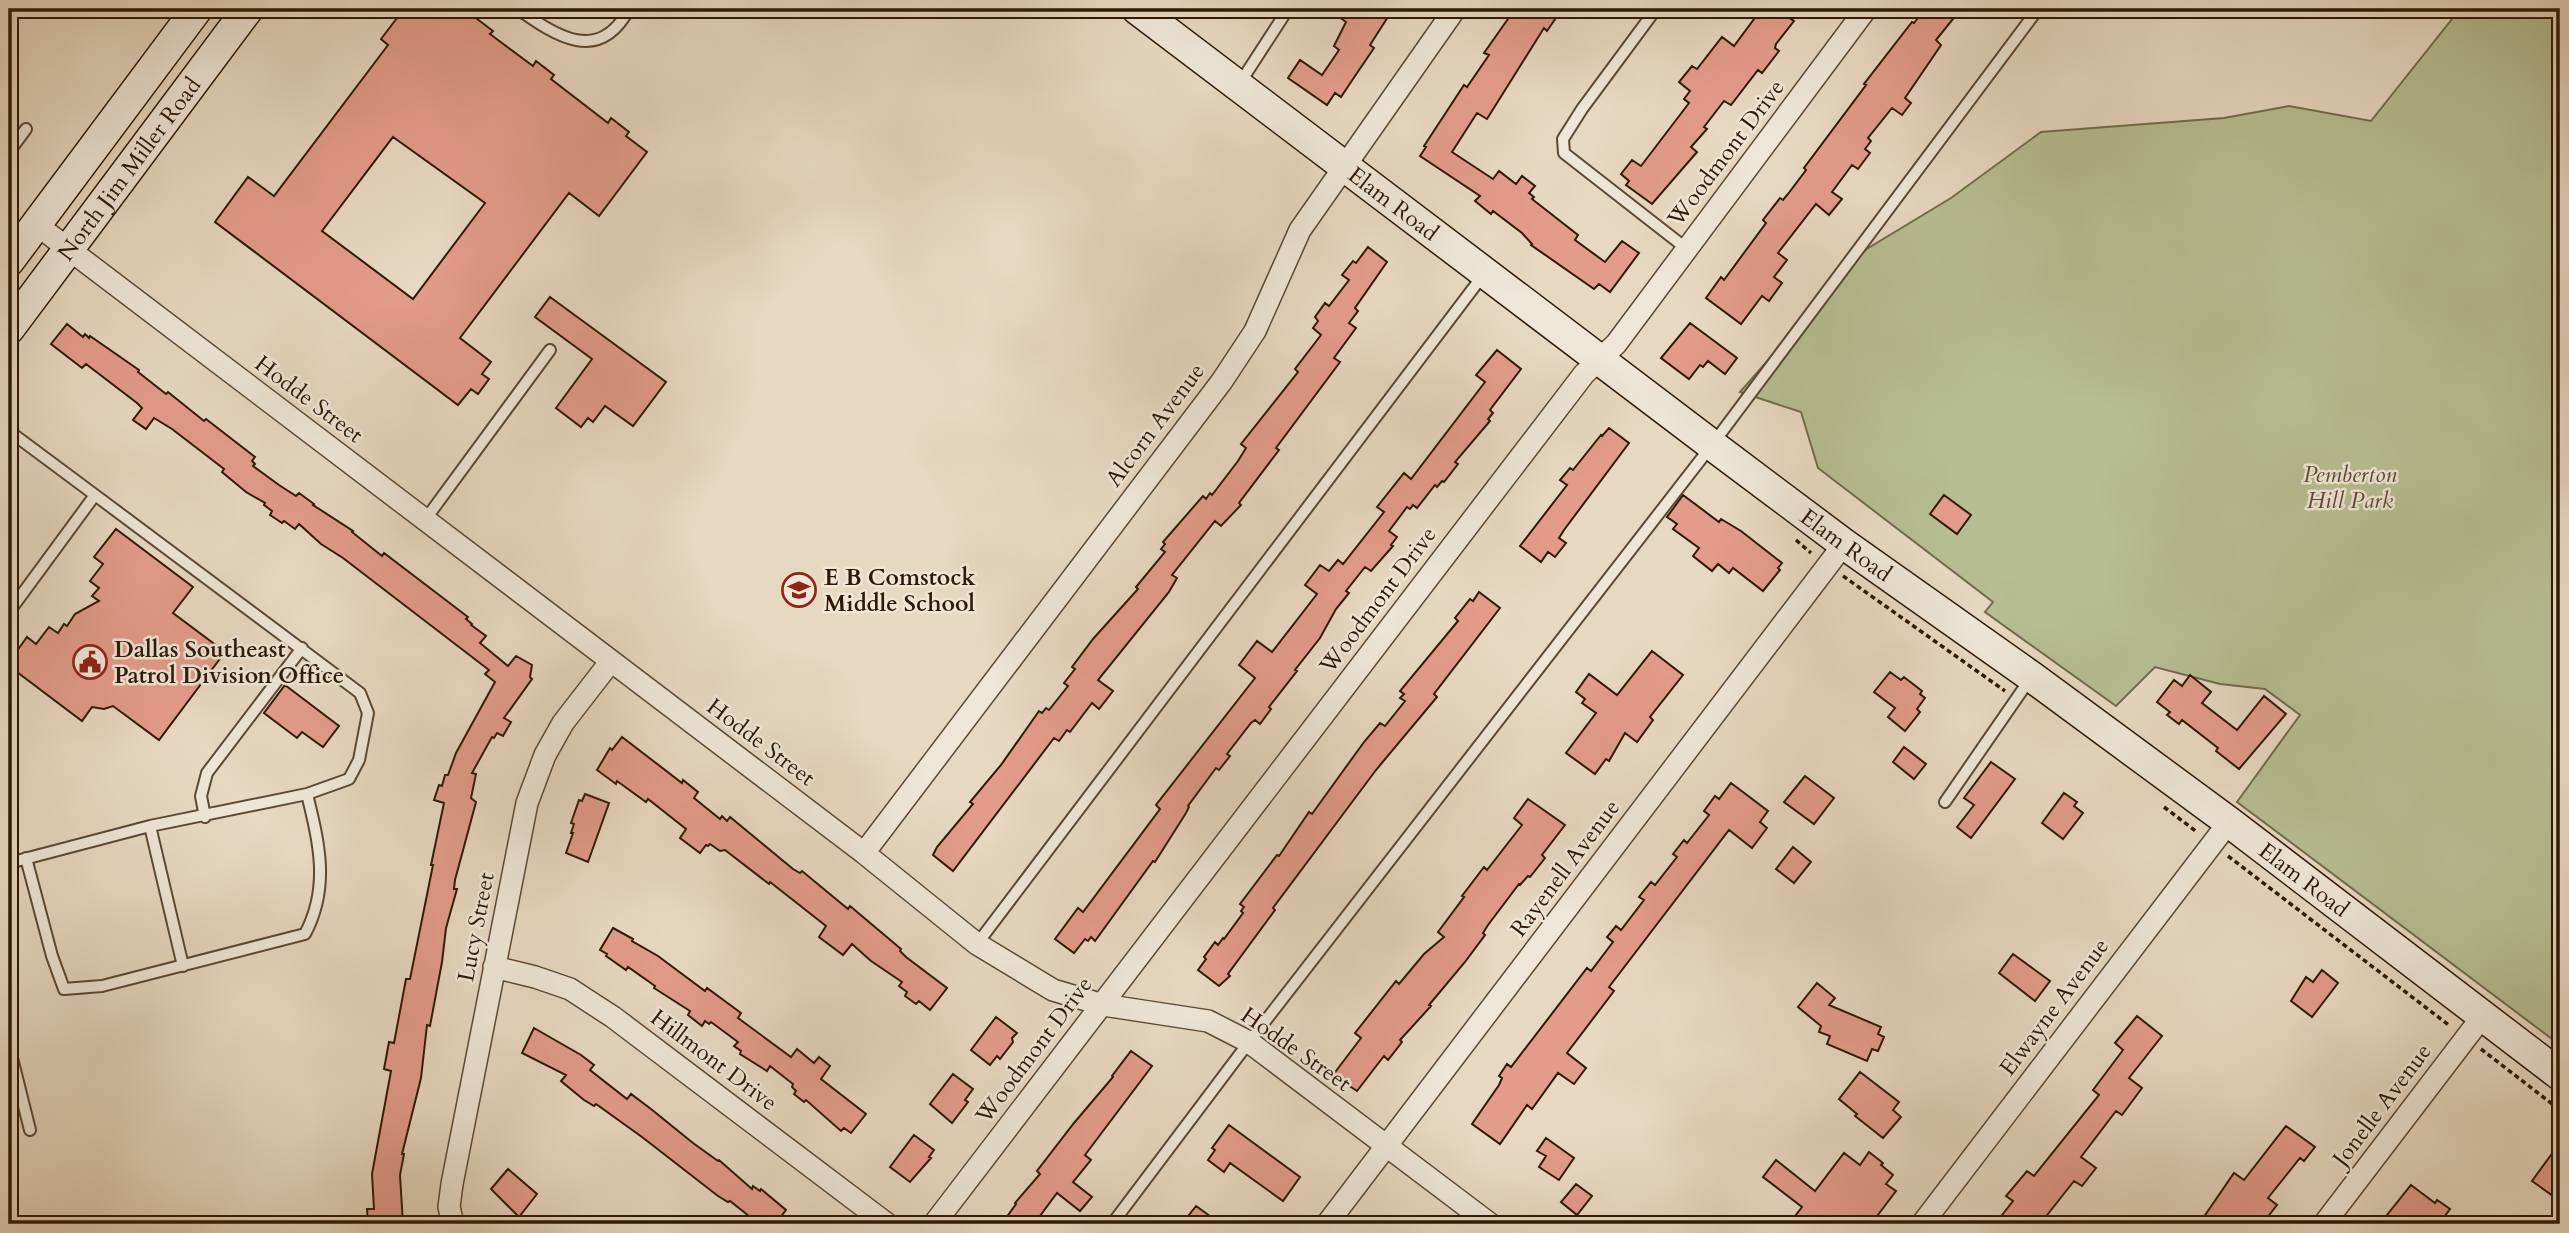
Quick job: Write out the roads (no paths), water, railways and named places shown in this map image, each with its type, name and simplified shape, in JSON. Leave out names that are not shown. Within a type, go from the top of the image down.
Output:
[{"type":"street","name":"North Jim Miller Road","points":[[19,242],[197,9]]},
{"type":"street","name":"Elam Road","points":[[1137,9],[1844,544],[2032,677],[2229,822],[2560,1075]]},
{"type":"street","name":"Alcorn Avenue","points":[[864,853],[1222,381],[1255,331],[1300,230],[1455,9]]},
{"type":"street","name":"Woodmont Drive","points":[[934,1224],[1584,374],[1616,344],[1866,9]]},
{"type":"street","name":"North Jim Miller Road","points":[[9,329],[69,249],[235,13]]},
{"type":"street","name":"Hodde Street","points":[[19,242],[69,249],[864,853],[977,943],[1053,989],[1103,1004],[1208,1021],[1249,1042],[1490,1224]]},
{"type":"street","name":"Rayenell Avenue","points":[[1327,1224],[1844,544]]},
{"type":"street","name":"Lucy Street","points":[[453,1224],[449,1207],[452,1184],[527,803],[545,755],[563,723],[611,661]]},
{"type":"street","name":"Elwayne Avenue","points":[[1922,1224],[2229,822]]},
{"type":"street","name":"Hillmont Drive","points":[[494,967],[535,976],[570,989],[613,1017],[887,1224]]},
{"type":"street","name":"Jonelle Avenue","points":[[2324,1224],[2482,1017]]},
{"type":"lane","points":[[518,9],[549,32],[572,41],[590,40],[610,33],[629,9]]},
{"type":"lane","points":[[1238,85],[1288,9]]},
{"type":"lane","points":[[1656,9],[1582,109],[1563,139],[1564,153],[1687,249]]},
{"type":"lane","points":[[1112,1224],[1249,1042],[1712,445],[2038,9]]},
{"type":"lane","points":[[9,152],[26,129]]},
{"type":"lane","points":[[977,943],[1485,272]]},
{"type":"lane","points":[[425,520],[550,350]]},
{"type":"lane","points":[[9,431],[360,693],[369,713],[359,760],[349,779],[307,794],[205,817],[150,826],[9,863]]},
{"type":"lane","points":[[9,612],[95,495]]},
{"type":"lane","points":[[205,817],[201,796],[208,772],[302,649]]},
{"type":"lane","points":[[1945,802],[2032,677]]},
{"type":"lane","points":[[26,858],[52,956],[64,989],[102,986],[305,934],[314,916],[320,893],[318,840],[307,794]]},
{"type":"lane","points":[[150,826],[184,966]]},
{"type":"lane","points":[[9,1046],[30,1130]]},
{"type":"place","name":"E B Comstock Middle School","points":[[799,590]]},
{"type":"place","name":"Dallas Southeast Patrol Division Office","points":[[90,662]]},
{"type":"park label","name":"Pemberton Hill Park","points":[[2350,487]]}]
